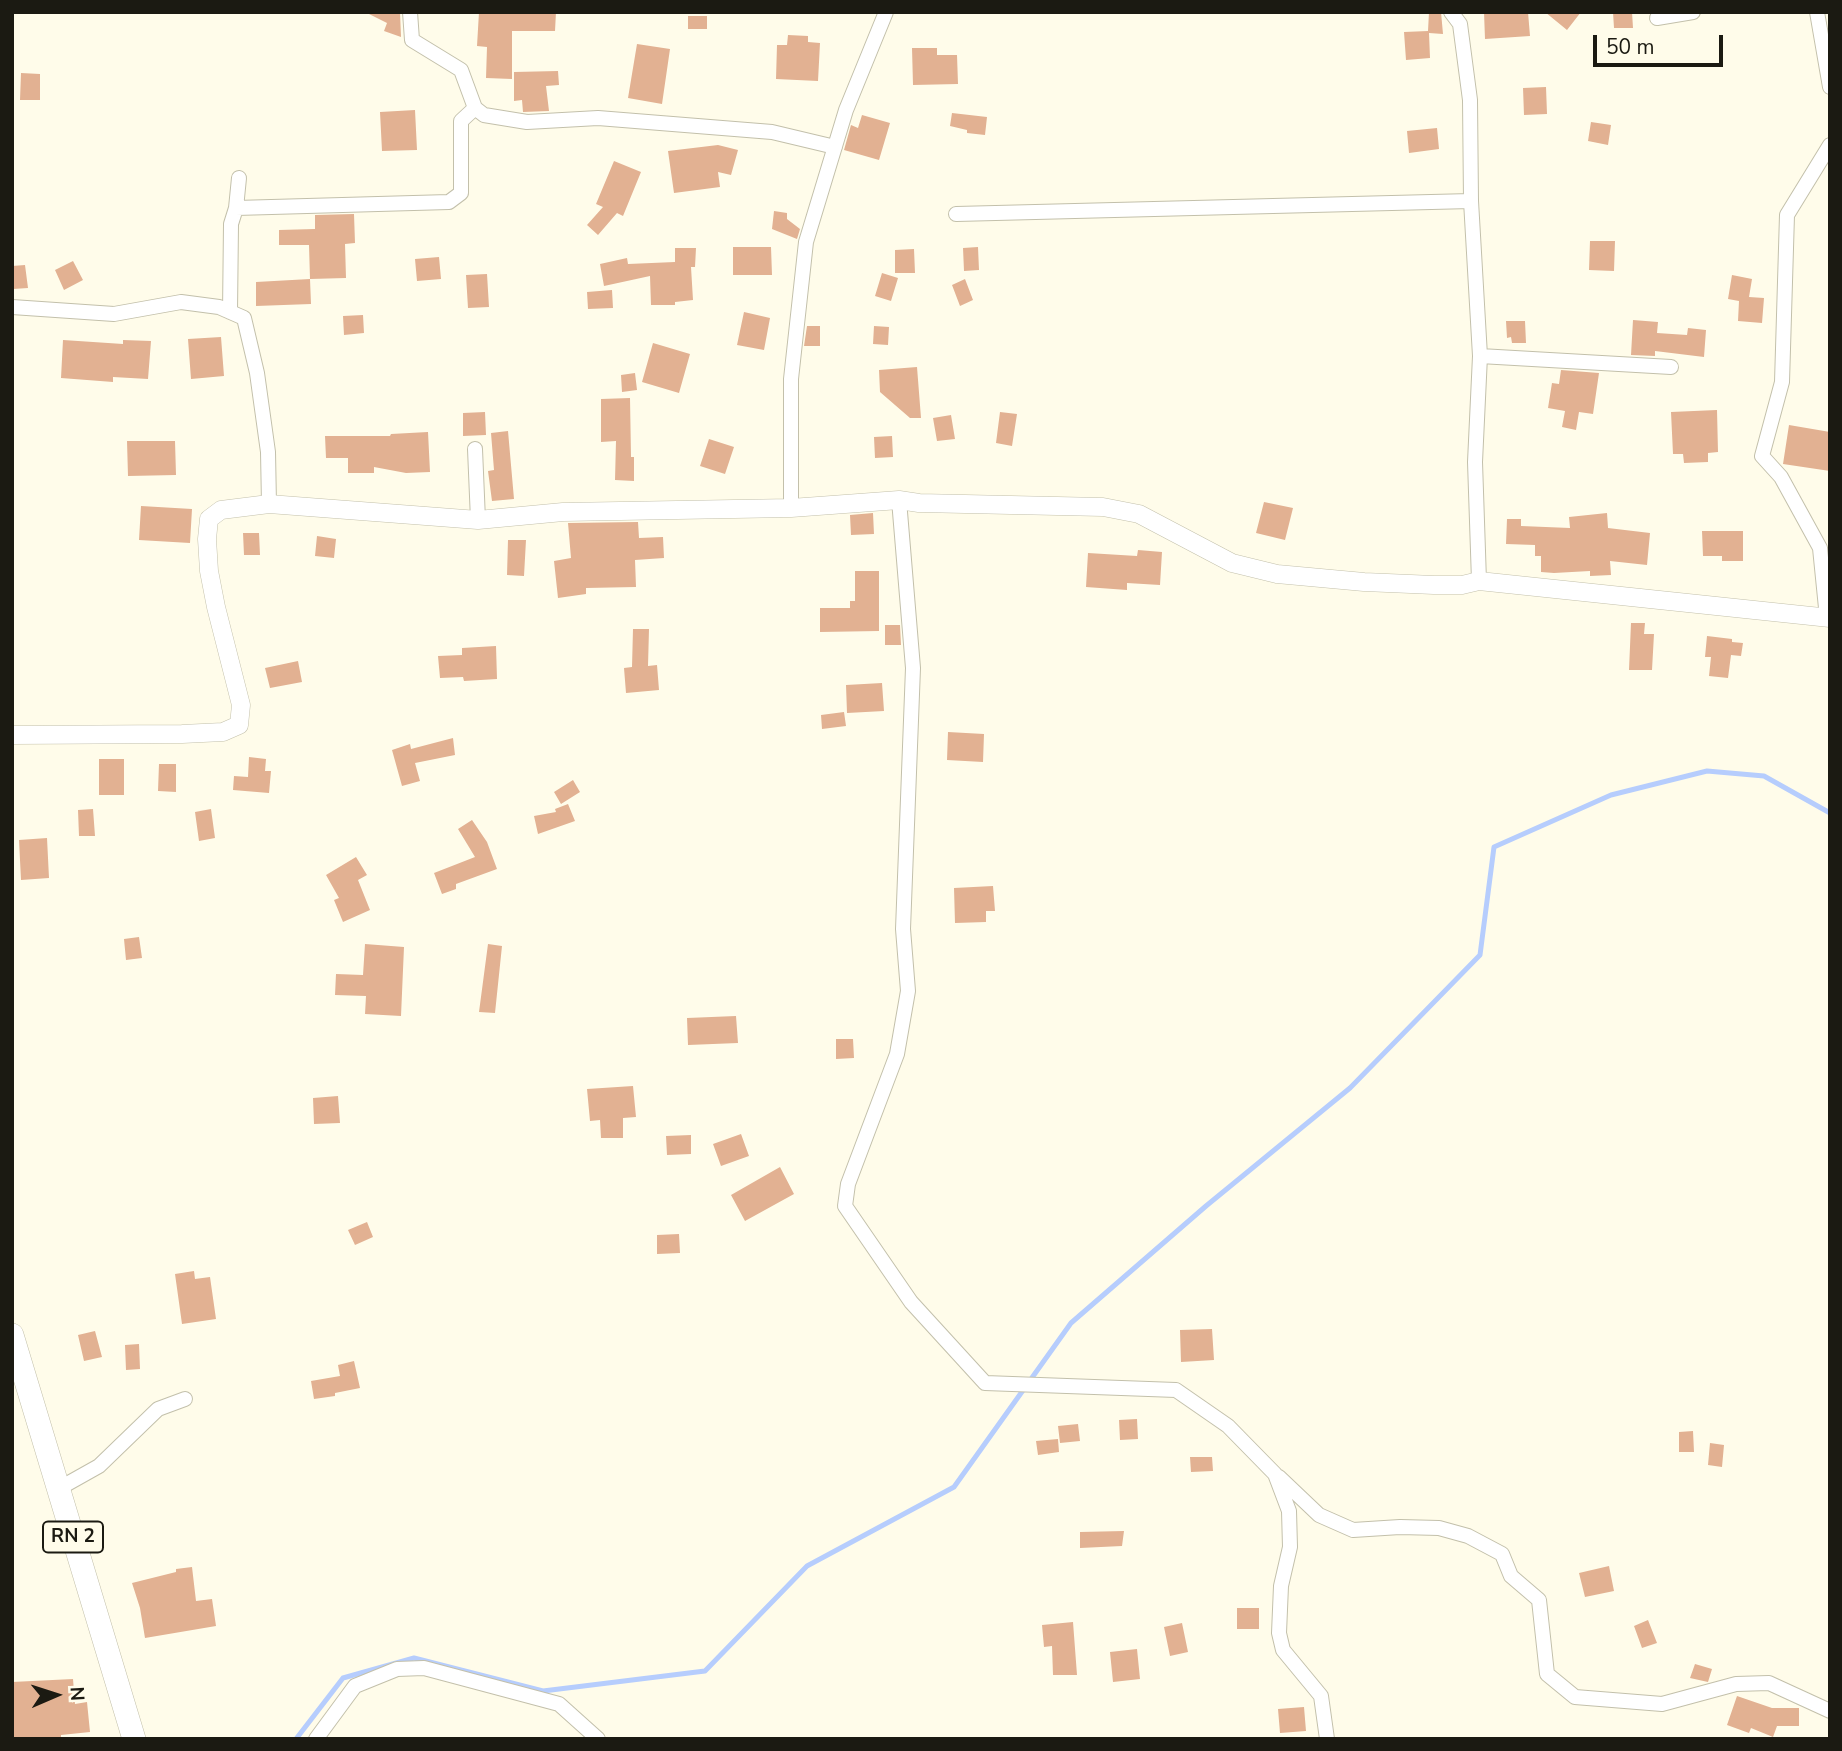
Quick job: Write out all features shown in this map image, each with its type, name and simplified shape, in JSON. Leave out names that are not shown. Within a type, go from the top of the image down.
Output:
[{"type":"main road","name":"RN 2","points":[[12,1335],[134,1739]]},
{"type":"street","points":[[410,12],[412,40],[461,70],[475,108],[484,115],[527,122],[598,118],[772,132],[835,147]]},
{"type":"street","points":[[791,508],[791,379],[806,242],[846,110],[886,12]]},
{"type":"street","points":[[1451,12],[1460,24],[1470,100],[1471,201],[1480,356],[1475,462],[1479,581]]},
{"type":"street","points":[[1657,18],[1693,12]]},
{"type":"street","points":[[1817,12],[1830,87]]},
{"type":"street","points":[[236,208],[449,202],[461,192],[461,121],[475,108]]},
{"type":"street","points":[[12,735],[181,734],[223,732],[239,725],[241,705],[209,571],[209,519],[221,510],[269,504],[478,520],[563,512],[791,508],[899,500],[919,503],[1103,508],[1139,514],[1232,563],[1277,574],[1434,585],[1462,585],[1479,581],[1828,618],[1821,548],[1781,477],[1762,456],[1783,382],[1787,215],[1830,145]]},
{"type":"street","points":[[230,312],[231,224],[236,208],[239,178]]},
{"type":"street","points":[[956,214],[1471,201]]},
{"type":"street","points":[[12,307],[114,314],[181,302],[219,307],[244,318],[257,373],[268,452],[269,504]]},
{"type":"street","points":[[1480,356],[1671,367]]},
{"type":"street","points":[[475,449],[478,520]]},
{"type":"street","points":[[899,500],[913,668],[902,929],[908,991],[897,1054],[848,1184],[845,1206],[911,1302],[985,1382],[1176,1390],[1228,1426],[1319,1515],[1353,1530],[1439,1528],[1468,1536],[1502,1554],[1511,1576],[1539,1600],[1547,1674],[1575,1697],[1662,1704],[1736,1684],[1769,1683],[1830,1711]]},
{"type":"street","points":[[58,1489],[99,1466],[158,1409],[185,1399]]},
{"type":"street","points":[[1275,1474],[1289,1511],[1290,1547],[1281,1586],[1279,1633],[1283,1650],[1321,1696],[1327,1739]]},
{"type":"street","points":[[316,1739],[355,1686],[397,1669],[424,1668],[559,1704],[598,1739]]},
{"type":"building","points":[[365,12],[400,12],[401,37],[384,31],[387,23]]},
{"type":"building","points":[[479,12],[556,12],[555,31],[512,31],[512,79],[486,78],[487,47],[477,46]]},
{"type":"building","points":[[1429,12],[1441,12],[1443,34],[1429,33],[1430,58],[1406,60],[1404,32],[1428,31]]},
{"type":"building","points":[[1484,12],[1528,12],[1530,36],[1485,39]]},
{"type":"building","points":[[1545,12],[1581,12],[1567,30]]},
{"type":"building","points":[[1613,12],[1632,12],[1633,28],[1614,28]]},
{"type":"building","points":[[688,16],[707,16],[707,29],[688,29]]},
{"type":"building","points":[[788,35],[808,36],[808,42],[820,43],[818,81],[776,79],[777,45],[787,45]]},
{"type":"building","points":[[637,44],[670,49],[662,104],[628,98]]},
{"type":"building","points":[[912,48],[937,48],[937,55],[957,55],[958,84],[913,85]]},
{"type":"building","points":[[558,71],[559,85],[546,86],[549,111],[523,112],[522,100],[514,101],[514,72]]},
{"type":"building","points":[[21,73],[40,74],[40,100],[20,100]]},
{"type":"building","points":[[1546,87],[1547,114],[1524,115],[1523,88]]},
{"type":"building","points":[[415,110],[417,150],[382,151],[380,112]]},
{"type":"building","points":[[952,113],[987,117],[985,135],[967,133],[967,130],[950,126]]},
{"type":"building","points":[[862,115],[890,123],[879,160],[844,150],[851,125],[858,128]]},
{"type":"building","points":[[1591,122],[1611,125],[1608,145],[1588,141]]},
{"type":"building","points":[[1437,128],[1439,149],[1409,153],[1407,131]]},
{"type":"building","points":[[718,145],[738,150],[731,175],[718,172],[720,187],[674,193],[668,151]]},
{"type":"building","points":[[614,161],[641,172],[623,216],[617,213],[598,235],[587,225],[603,207],[596,204]]},
{"type":"building","points":[[774,211],[787,213],[787,219],[800,229],[797,239],[772,229]]},
{"type":"building","points":[[354,214],[355,243],[345,244],[346,278],[310,279],[309,245],[279,245],[279,230],[315,229],[315,215]]},
{"type":"building","points":[[1590,241],[1615,241],[1614,271],[1589,270]]},
{"type":"building","points":[[733,247],[771,247],[772,275],[733,275]]},
{"type":"building","points":[[978,247],[979,270],[964,271],[963,248]]},
{"type":"building","points":[[675,248],[696,248],[695,267],[691,267],[693,300],[675,302],[675,305],[651,305],[650,276],[604,286],[600,264],[627,258],[628,264],[675,262]]},
{"type":"building","points":[[914,249],[915,273],[895,273],[895,250]]},
{"type":"building","points":[[439,257],[441,279],[417,281],[415,259]]},
{"type":"building","points":[[73,261],[83,280],[64,290],[55,270]]},
{"type":"building","points":[[25,265],[28,288],[13,289],[12,266]]},
{"type":"building","points":[[882,273],[898,278],[891,301],[875,296]]},
{"type":"building","points":[[487,274],[489,307],[468,308],[466,275]]},
{"type":"building","points":[[1732,275],[1752,279],[1749,297],[1764,298],[1762,323],[1738,321],[1739,301],[1728,299]]},
{"type":"building","points":[[310,279],[311,304],[256,306],[256,282]]},
{"type":"building","points":[[965,279],[973,300],[960,306],[952,285]]},
{"type":"building","points":[[612,290],[613,308],[588,309],[587,292]]},
{"type":"building","points":[[744,312],[770,318],[764,350],[737,345]]},
{"type":"building","points":[[363,315],[364,333],[344,335],[343,316]]},
{"type":"building","points":[[1633,320],[1658,322],[1657,333],[1687,335],[1688,328],[1706,330],[1704,357],[1655,351],[1655,356],[1631,355]]},
{"type":"building","points":[[1506,321],[1525,321],[1526,343],[1512,343],[1511,337],[1507,338]]},
{"type":"building","points":[[807,326],[820,326],[820,346],[804,346]]},
{"type":"building","points":[[874,326],[889,327],[888,345],[873,344]]},
{"type":"building","points":[[221,337],[224,376],[191,379],[188,339]]},
{"type":"building","points":[[63,340],[123,344],[123,340],[151,341],[148,379],[113,377],[113,382],[61,378]]},
{"type":"building","points":[[653,343],[690,354],[679,393],[642,382]]},
{"type":"building","points":[[917,367],[921,418],[910,418],[880,392],[879,370]]},
{"type":"building","points":[[1561,370],[1599,373],[1593,414],[1579,412],[1576,430],[1562,427],[1565,411],[1548,408],[1552,383],[1559,384]]},
{"type":"building","points":[[635,373],[637,390],[622,392],[621,375]]},
{"type":"building","points":[[630,398],[634,481],[615,480],[616,441],[601,442],[601,399]]},
{"type":"building","points":[[1717,410],[1718,452],[1708,453],[1708,462],[1684,463],[1683,454],[1673,454],[1671,412]]},
{"type":"building","points":[[485,412],[486,435],[463,436],[463,413]]},
{"type":"building","points":[[1000,412],[1017,414],[1012,446],[996,443]]},
{"type":"building","points":[[951,415],[955,439],[937,441],[933,418]]},
{"type":"building","points":[[1789,425],[1830,432],[1830,471],[1783,464]]},
{"type":"building","points":[[508,431],[514,499],[492,501],[488,471],[494,470],[491,433]]},
{"type":"building","points":[[428,432],[430,472],[406,473],[374,467],[374,473],[348,473],[348,458],[326,458],[325,436],[390,436]]},
{"type":"building","points":[[892,436],[893,457],[875,458],[874,437]]},
{"type":"building","points":[[709,439],[734,447],[725,474],[700,466]]},
{"type":"building","points":[[127,441],[175,441],[176,475],[128,476]]},
{"type":"building","points":[[1264,502],[1293,508],[1285,540],[1256,533]]},
{"type":"building","points":[[141,506],[192,509],[190,543],[139,540]]},
{"type":"building","points":[[873,513],[874,534],[851,535],[850,515]]},
{"type":"building","points":[[1607,513],[1608,528],[1650,533],[1647,565],[1610,561],[1611,575],[1590,576],[1590,571],[1541,572],[1541,556],[1535,556],[1535,545],[1506,544],[1507,519],[1521,519],[1521,526],[1570,528],[1569,517]]},
{"type":"building","points":[[638,522],[639,538],[663,537],[664,558],[635,560],[636,587],[586,588],[586,594],[558,598],[554,561],[571,558],[568,523]]},
{"type":"building","points":[[1702,531],[1743,531],[1743,561],[1722,561],[1722,556],[1703,556]]},
{"type":"building","points":[[243,533],[259,533],[260,555],[244,555]]},
{"type":"building","points":[[317,536],[336,539],[334,558],[315,556]]},
{"type":"building","points":[[508,540],[526,540],[524,576],[507,575]]},
{"type":"building","points":[[1138,550],[1162,552],[1160,585],[1127,583],[1127,590],[1086,587],[1088,553],[1137,556]]},
{"type":"building","points":[[855,571],[879,571],[879,631],[820,632],[820,608],[850,608],[850,601],[855,601]]},
{"type":"building","points":[[1631,623],[1645,623],[1644,634],[1654,634],[1652,670],[1629,670]]},
{"type":"building","points":[[885,625],[900,625],[901,645],[885,645]]},
{"type":"building","points":[[633,629],[649,629],[648,666],[657,665],[659,690],[626,693],[624,668],[632,667]]},
{"type":"building","points":[[1707,636],[1743,643],[1741,656],[1731,655],[1728,678],[1709,676],[1711,657],[1705,657]]},
{"type":"building","points":[[496,646],[497,679],[464,681],[463,677],[440,678],[438,656],[462,655],[462,648]]},
{"type":"building","points":[[298,661],[302,682],[270,688],[265,668]]},
{"type":"building","points":[[882,683],[884,711],[847,713],[846,685]]},
{"type":"building","points":[[844,712],[846,726],[822,729],[821,715]]},
{"type":"building","points":[[948,732],[984,734],[983,762],[947,760]]},
{"type":"building","points":[[453,738],[455,755],[415,763],[420,781],[402,786],[392,750],[410,744],[411,749]]},
{"type":"building","points":[[249,757],[266,759],[265,771],[271,771],[269,793],[233,790],[234,776],[248,777]]},
{"type":"building","points":[[99,759],[124,759],[124,795],[99,795]]},
{"type":"building","points":[[159,764],[176,764],[176,792],[158,791]]},
{"type":"building","points":[[573,780],[580,792],[561,804],[554,792]]},
{"type":"building","points":[[568,804],[575,821],[538,834],[534,816],[556,812],[555,809]]},
{"type":"building","points":[[93,809],[95,836],[79,836],[78,810]]},
{"type":"building","points":[[211,809],[215,838],[199,841],[195,812]]},
{"type":"building","points":[[472,820],[487,842],[497,869],[456,884],[456,889],[442,894],[434,873],[475,857],[458,829]]},
{"type":"building","points":[[47,838],[49,878],[21,880],[19,840]]},
{"type":"building","points":[[356,857],[367,875],[358,880],[370,910],[343,922],[334,900],[339,898],[326,875]]},
{"type":"building","points":[[993,886],[995,911],[986,911],[986,922],[955,923],[954,888]]},
{"type":"building","points":[[139,937],[142,958],[126,960],[124,939]]},
{"type":"building","points":[[365,944],[404,947],[401,1016],[365,1014],[366,996],[335,995],[336,974],[363,975]]},
{"type":"building","points":[[488,944],[502,946],[495,1013],[479,1012]]},
{"type":"building","points":[[736,1016],[738,1043],[688,1045],[687,1018]]},
{"type":"building","points":[[836,1039],[853,1039],[854,1058],[836,1059]]},
{"type":"building","points":[[633,1086],[636,1117],[623,1118],[623,1138],[601,1138],[600,1120],[590,1121],[587,1089]]},
{"type":"building","points":[[338,1096],[340,1123],[314,1124],[313,1098]]},
{"type":"building","points":[[741,1134],[749,1156],[721,1166],[713,1144]]},
{"type":"building","points":[[691,1135],[691,1154],[667,1155],[666,1136]]},
{"type":"building","points":[[780,1167],[794,1194],[745,1221],[731,1195]]},
{"type":"building","points":[[367,1222],[373,1237],[355,1245],[348,1230]]},
{"type":"building","points":[[679,1234],[680,1253],[657,1254],[657,1235]]},
{"type":"building","points":[[194,1271],[195,1279],[210,1277],[216,1319],[182,1324],[175,1274]]},
{"type":"building","points":[[1212,1329],[1214,1360],[1181,1362],[1180,1330]]},
{"type":"building","points":[[95,1331],[102,1357],[84,1361],[78,1335]]},
{"type":"building","points":[[139,1344],[140,1369],[126,1370],[125,1345]]},
{"type":"building","points":[[354,1361],[360,1388],[314,1399],[311,1381],[340,1376],[338,1365]]},
{"type":"building","points":[[1137,1419],[1138,1439],[1120,1440],[1119,1420]]},
{"type":"building","points":[[1078,1424],[1080,1441],[1060,1443],[1058,1426]]},
{"type":"building","points":[[1693,1431],[1694,1452],[1679,1452],[1679,1432]]},
{"type":"building","points":[[1058,1439],[1059,1452],[1038,1455],[1036,1441]]},
{"type":"building","points":[[1710,1443],[1724,1445],[1722,1467],[1708,1465]]},
{"type":"building","points":[[1190,1457],[1212,1457],[1213,1471],[1191,1472]]},
{"type":"building","points":[[1124,1531],[1122,1546],[1080,1548],[1080,1532]]},
{"type":"building","points":[[1609,1566],[1614,1591],[1585,1597],[1579,1573]]},
{"type":"building","points":[[192,1567],[196,1601],[212,1599],[216,1626],[145,1638],[132,1583],[176,1572],[176,1569]]},
{"type":"building","points":[[1237,1608],[1259,1608],[1259,1629],[1237,1629]]},
{"type":"building","points":[[1648,1620],[1657,1643],[1642,1648],[1634,1626]]},
{"type":"building","points":[[1073,1622],[1077,1675],[1053,1675],[1052,1646],[1044,1647],[1042,1625]]},
{"type":"building","points":[[1182,1623],[1188,1652],[1170,1656],[1164,1627]]},
{"type":"building","points":[[1137,1649],[1140,1679],[1113,1682],[1110,1652]]},
{"type":"building","points":[[1695,1664],[1712,1669],[1708,1682],[1690,1678]]},
{"type":"building","points":[[73,1679],[75,1704],[87,1702],[90,1732],[61,1735],[61,1739],[12,1739],[12,1682]]},
{"type":"building","points":[[1737,1696],[1772,1708],[1799,1708],[1799,1726],[1777,1726],[1773,1737],[1751,1728],[1749,1733],[1727,1725]]},
{"type":"building","points":[[1304,1707],[1306,1731],[1280,1733],[1278,1709]]},
{"type":"waterway","points":[[296,1739],[343,1678],[414,1658],[543,1691],[705,1671],[807,1566],[954,1487],[1071,1323],[1206,1206],[1350,1088],[1480,955],[1494,847],[1611,795],[1707,771],[1764,776],[1830,813]]}]
